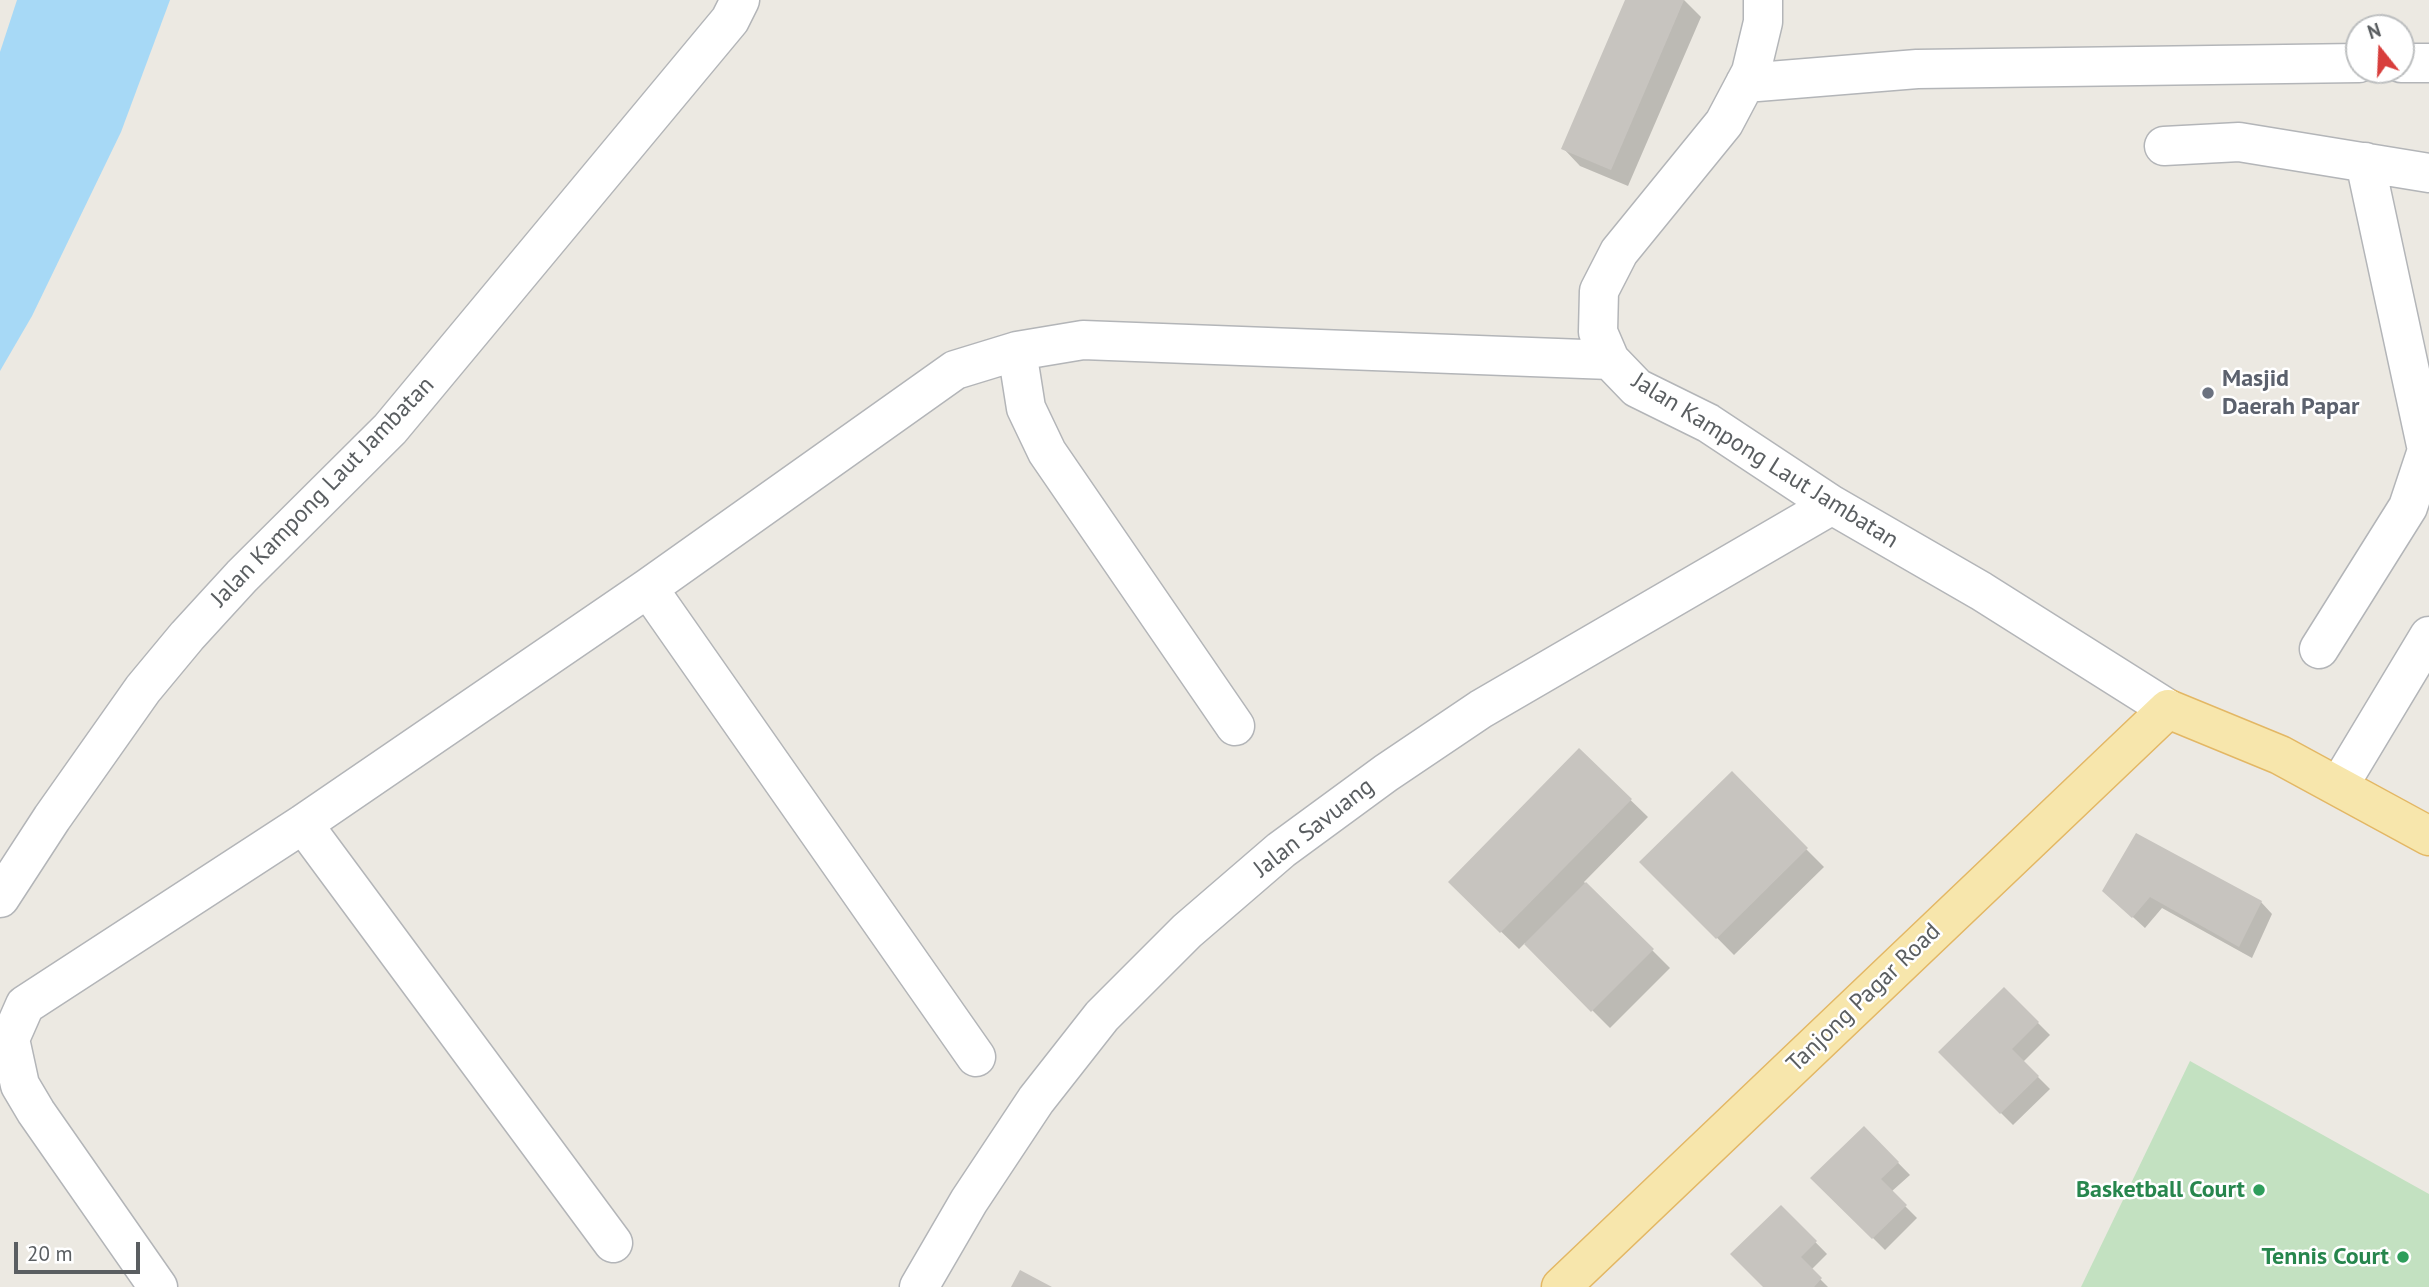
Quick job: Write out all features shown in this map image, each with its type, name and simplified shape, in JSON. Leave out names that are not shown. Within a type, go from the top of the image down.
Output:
[{"type":"main road","points":[[2168,709],[2280,755],[2340,785],[2429,836]]},
{"type":"main road","name":"Tanjong Pagar Road","points":[[1561,1287],[2168,709]]},
{"type":"street","name":"Jalan Kampong Laut Jambatan","points":[[0,898],[52,818],[170,657],[242,576],[390,429],[730,20],[740,0]]},
{"type":"street","name":"Jalan Kampong Laut Jambatan","points":[[1763,0],[1763,22],[1745,83],[1724,123],[1619,252],[1599,290],[1598,332],[1610,360],[1637,388],[1708,423],[1832,505],[1981,591],[2168,709]]},
{"type":"street","points":[[1745,83],[1917,69],[2345,63]]},
{"type":"street","points":[[2164,146],[2239,142],[2429,173]]},
{"type":"street","points":[[2319,649],[2408,507],[2428,451],[2365,162]]},
{"type":"street","points":[[158,1287],[36,1112],[20,1084],[10,1039],[13,1012],[303,824],[648,588],[955,370],[1017,351],[1083,340],[1610,360]]},
{"type":"street","points":[[1017,351],[1026,408],[1047,452],[1235,726]]},
{"type":"street","name":"Jalan Savuang","points":[[919,1287],[969,1201],[1036,1100],[1094,1027],[1187,932],[1239,886],[1344,804],[1480,709],[1832,505]]},
{"type":"street","points":[[648,588],[976,1057]]},
{"type":"street","points":[[2340,785],[2429,636]]},
{"type":"street","points":[[303,824],[613,1243]]},
{"type":"green space","points":[[2190,1061],[2429,1194],[2429,1287],[2081,1287]]},
{"type":"water","points":[[17,0],[170,0],[121,132],[32,316],[0,371],[0,52]]},
{"type":"building","points":[[1625,0],[1684,0],[1611,170],[1561,149]]},
{"type":"building","points":[[1579,748],[1632,799],[1500,933],[1448,882]]},
{"type":"building","points":[[1732,771],[1808,848],[1716,939],[1639,862]]},
{"type":"building","points":[[2136,833],[2262,901],[2239,947],[2150,897],[2132,918],[2102,891]]},
{"type":"building","points":[[1586,882],[1654,949],[1591,1012],[1524,944]]},
{"type":"building","points":[[2004,987],[2039,1022],[2012,1049],[2039,1076],[2000,1114],[1938,1052]]},
{"type":"building","points":[[1864,1126],[1899,1162],[1881,1179],[1907,1205],[1872,1239],[1810,1178]]},
{"type":"building","points":[[1781,1205],[1817,1241],[1801,1257],[1822,1278],[1814,1287],[1763,1287],[1730,1254]]},
{"type":"building","points":[[1020,1270],[1052,1287],[1011,1287]]},
{"type":"place","name":"Masjid Daerah Papar","points":[[2208,393]]},
{"type":"place","name":"Basketball Court","points":[[2259,1190]]},
{"type":"place","name":"Tennis Court","points":[[2403,1257]]}]
